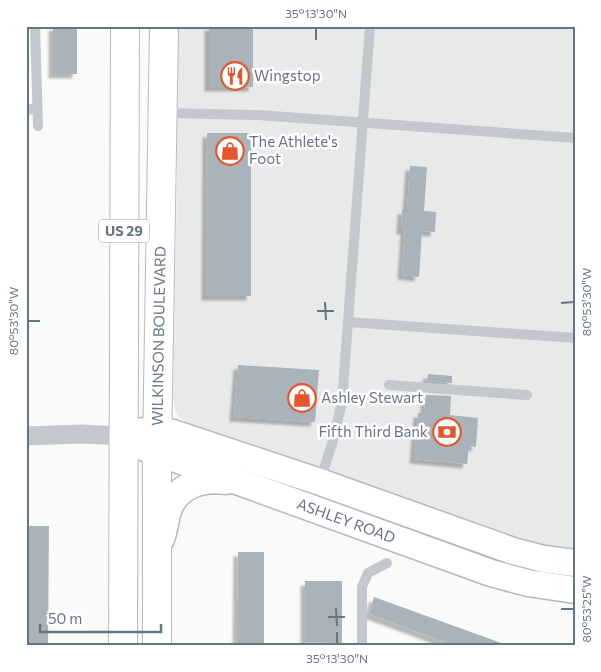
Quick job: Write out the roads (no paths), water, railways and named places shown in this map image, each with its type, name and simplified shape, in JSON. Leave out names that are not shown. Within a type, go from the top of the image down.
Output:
[{"type":"main road","name":"US 29","points":[[123,646],[124,26]]},
{"type":"main road","name":"WILKINSON BOULEVARD","points":[[157,646],[164,26]]},
{"type":"street","name":"ASHLEY ROAD","points":[[26,436],[81,434],[123,436],[138,431],[247,485],[501,576],[528,583],[575,590]]},
{"type":"street","name":"ASHLEY ROAD","points":[[158,441],[174,433],[320,482],[513,551],[575,564]]},
{"type":"street","points":[[158,543],[162,537],[167,513],[172,502],[188,486],[212,480],[230,481],[247,485]]},
{"type":"lane","points":[[35,26],[38,126]]},
{"type":"lane","points":[[320,482],[340,411],[370,26]]},
{"type":"lane","points":[[26,110],[37,108]]},
{"type":"lane","points":[[163,113],[258,114],[575,138]]},
{"type":"lane","points":[[348,322],[575,338]]},
{"type":"lane","points":[[388,385],[527,395]]},
{"type":"lane","points":[[362,646],[362,587],[368,573],[387,563]]},
{"type":"place","name":"Wingstop","points":[[235,76]]},
{"type":"place","name":"The Athlete's Foot","points":[[230,151]]},
{"type":"place","name":"Ashley Stewart","points":[[302,398]]},
{"type":"place","name":"Fifth Third Bank","points":[[447,432]]}]
